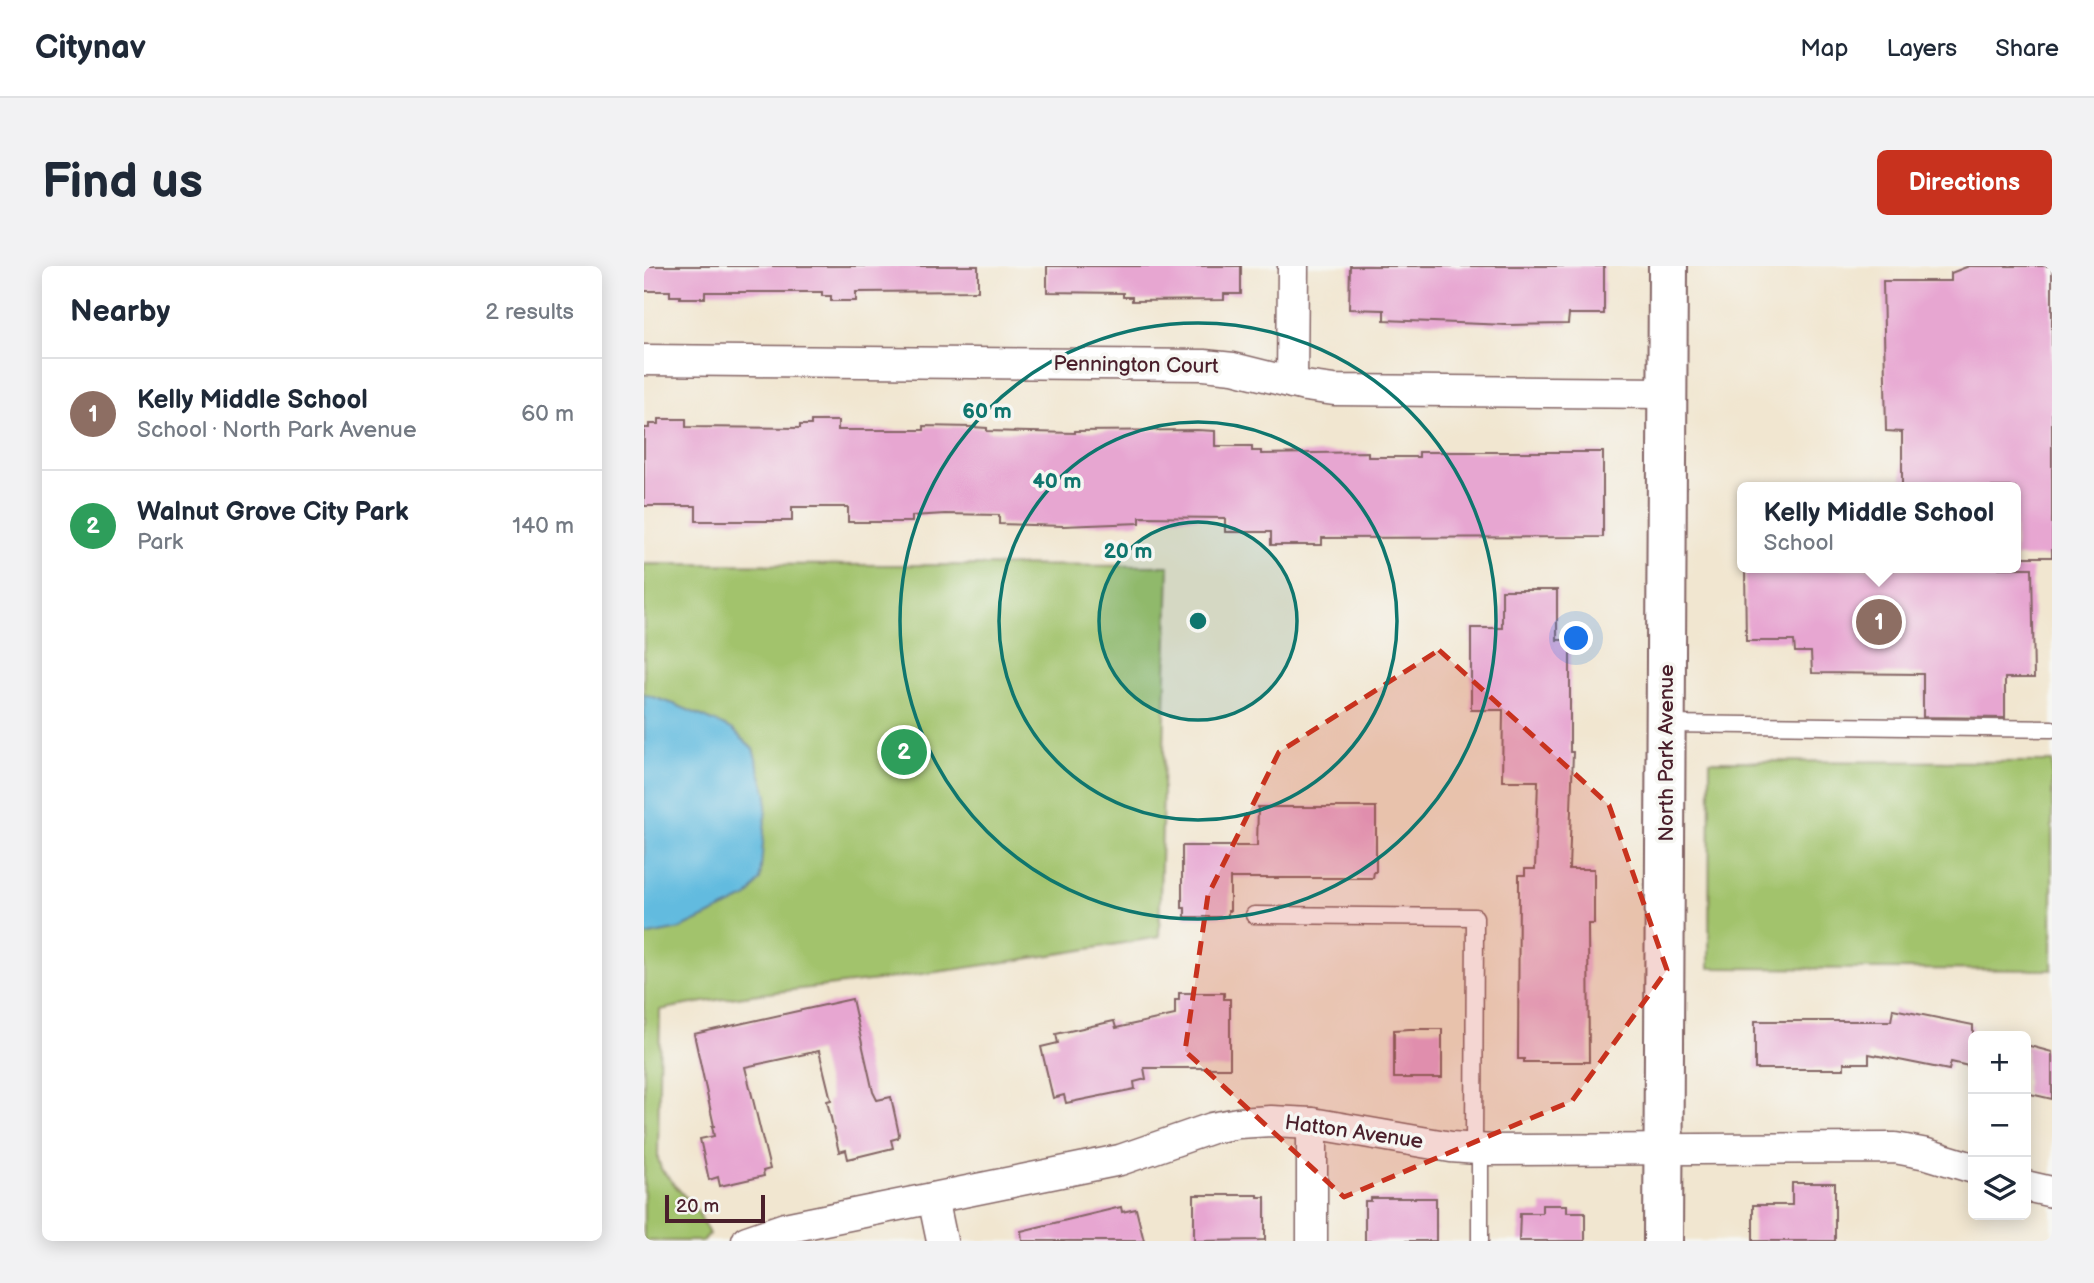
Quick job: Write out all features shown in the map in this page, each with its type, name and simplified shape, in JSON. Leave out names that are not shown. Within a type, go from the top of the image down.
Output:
[{"type":"street","points":[[1292,383],[1293,266]]},
{"type":"street","name":"North Park Avenue","points":[[1663,1241],[1668,266]]},
{"type":"street","name":"Pennington Court","points":[[644,360],[1204,365],[1233,368],[1334,390],[1667,393]]},
{"type":"street","name":"Hatton Avenue","points":[[747,1241],[785,1228],[1121,1160],[1212,1128],[1271,1121],[1312,1123],[1451,1147],[1551,1151],[1895,1148],[1968,1166]]},
{"type":"street","points":[[1312,1123],[1312,1241]]},
{"type":"street","points":[[2031,1187],[2052,1192]]},
{"type":"street","points":[[933,1198],[942,1241]]},
{"type":"lane","points":[[1666,724],[2052,729]]},
{"type":"lane","points":[[1254,915],[1475,917],[1480,1241]]},
{"type":"highlighted area","points":[[1439,650],[1609,805],[1667,970],[1572,1101],[1344,1197],[1185,1051],[1208,895],[1279,752]]},
{"type":"green space","points":[[644,564],[1169,566],[1159,937],[988,965],[745,996],[660,1010],[658,1158],[661,1169],[698,1212],[709,1234],[703,1241],[644,1241]]},
{"type":"green space","points":[[1710,761],[2052,762],[2052,970],[1709,968]]},
{"type":"water","points":[[644,694],[732,729],[753,749],[767,795],[760,880],[748,897],[680,929],[644,936]]},
{"type":"building","points":[[644,266],[978,266],[978,291],[856,292],[856,301],[831,301],[831,296],[822,296],[822,292],[705,292],[705,298],[680,298],[670,296],[670,291],[644,291]]},
{"type":"building","points":[[1047,266],[1241,266],[1241,294],[1224,294],[1224,300],[1132,301],[1132,297],[1123,297],[1123,293],[1047,292]]},
{"type":"building","points":[[1350,266],[1604,266],[1604,314],[1569,314],[1568,324],[1507,325],[1384,320],[1384,310],[1349,309]]},
{"type":"building","points":[[1969,266],[2052,266],[2052,557],[2021,557],[2021,482],[1902,482],[1902,432],[1886,431],[1883,281],[1951,281],[1951,273]]},
{"type":"building","points":[[659,419],[686,419],[686,427],[800,428],[800,425],[811,425],[811,421],[838,421],[838,430],[924,430],[924,426],[1075,433],[1215,431],[1215,446],[1252,446],[1252,451],[1261,451],[1261,454],[1368,452],[1368,457],[1419,457],[1419,452],[1603,452],[1603,537],[1322,538],[1322,545],[1271,545],[1271,532],[1225,532],[1225,518],[1140,517],[1140,523],[1063,526],[999,524],[999,515],[945,514],[912,516],[912,522],[848,522],[848,507],[792,507],[792,521],[696,521],[696,506],[644,506],[644,428],[649,428],[649,424],[659,424]]},
{"type":"building","points":[[2021,568],[2032,568],[2034,678],[2005,678],[2005,718],[1923,717],[1923,674],[1812,673],[1811,652],[1795,652],[1794,641],[1746,641],[1745,573],[2021,573]]},
{"type":"building","points":[[1502,590],[1557,590],[1557,640],[1570,640],[1570,752],[1573,752],[1569,869],[1594,869],[1594,924],[1588,924],[1589,1062],[1524,1062],[1524,1059],[1518,1059],[1519,875],[1525,875],[1525,869],[1535,869],[1538,781],[1502,781],[1503,710],[1471,710],[1471,628],[1502,628]]},
{"type":"building","points":[[1258,807],[1376,807],[1376,872],[1373,878],[1230,878],[1228,917],[1185,917],[1185,908],[1182,908],[1182,846],[1257,846]]},
{"type":"building","points":[[1179,993],[1224,993],[1224,999],[1230,999],[1230,1068],[1144,1068],[1146,1079],[1134,1082],[1135,1089],[1066,1103],[1064,1095],[1053,1098],[1041,1047],[1058,1043],[1056,1034],[1114,1021],[1116,1028],[1175,1015],[1175,1000],[1179,1000]]},
{"type":"building","points":[[852,999],[873,1092],[877,1100],[891,1097],[899,1134],[898,1138],[891,1140],[893,1148],[848,1159],[846,1150],[839,1152],[827,1101],[831,1100],[819,1051],[745,1067],[770,1169],[763,1171],[764,1176],[720,1186],[718,1177],[709,1180],[700,1139],[714,1136],[714,1126],[694,1034]]},
{"type":"building","points":[[1893,1009],[1973,1025],[1973,1031],[1968,1031],[1968,1066],[1951,1062],[1949,1070],[1869,1054],[1869,1063],[1844,1063],[1844,1069],[1755,1069],[1755,1021],[1891,1021]]},
{"type":"building","points":[[1442,1029],[1442,1078],[1394,1078],[1394,1030]]},
{"type":"building","points":[[2031,1046],[2052,1052],[2052,1099],[2031,1094]]},
{"type":"building","points":[[1792,1183],[1835,1183],[1835,1241],[1753,1241],[1753,1205],[1792,1205]]},
{"type":"building","points":[[1194,1195],[1265,1197],[1265,1240],[1194,1241]]},
{"type":"building","points":[[1371,1198],[1436,1198],[1436,1241],[1365,1241],[1365,1201],[1371,1201]]},
{"type":"building","points":[[1542,1205],[1567,1205],[1567,1212],[1585,1212],[1585,1241],[1519,1241],[1520,1213],[1542,1213]]},
{"type":"building","points":[[1121,1207],[1122,1212],[1136,1209],[1144,1241],[1022,1241],[1021,1231]]},
{"type":"place","name":"Kelly Middle School","points":[[1879,622]]},
{"type":"place","name":"Walnut Grove City Park","points":[[904,752]]}]
